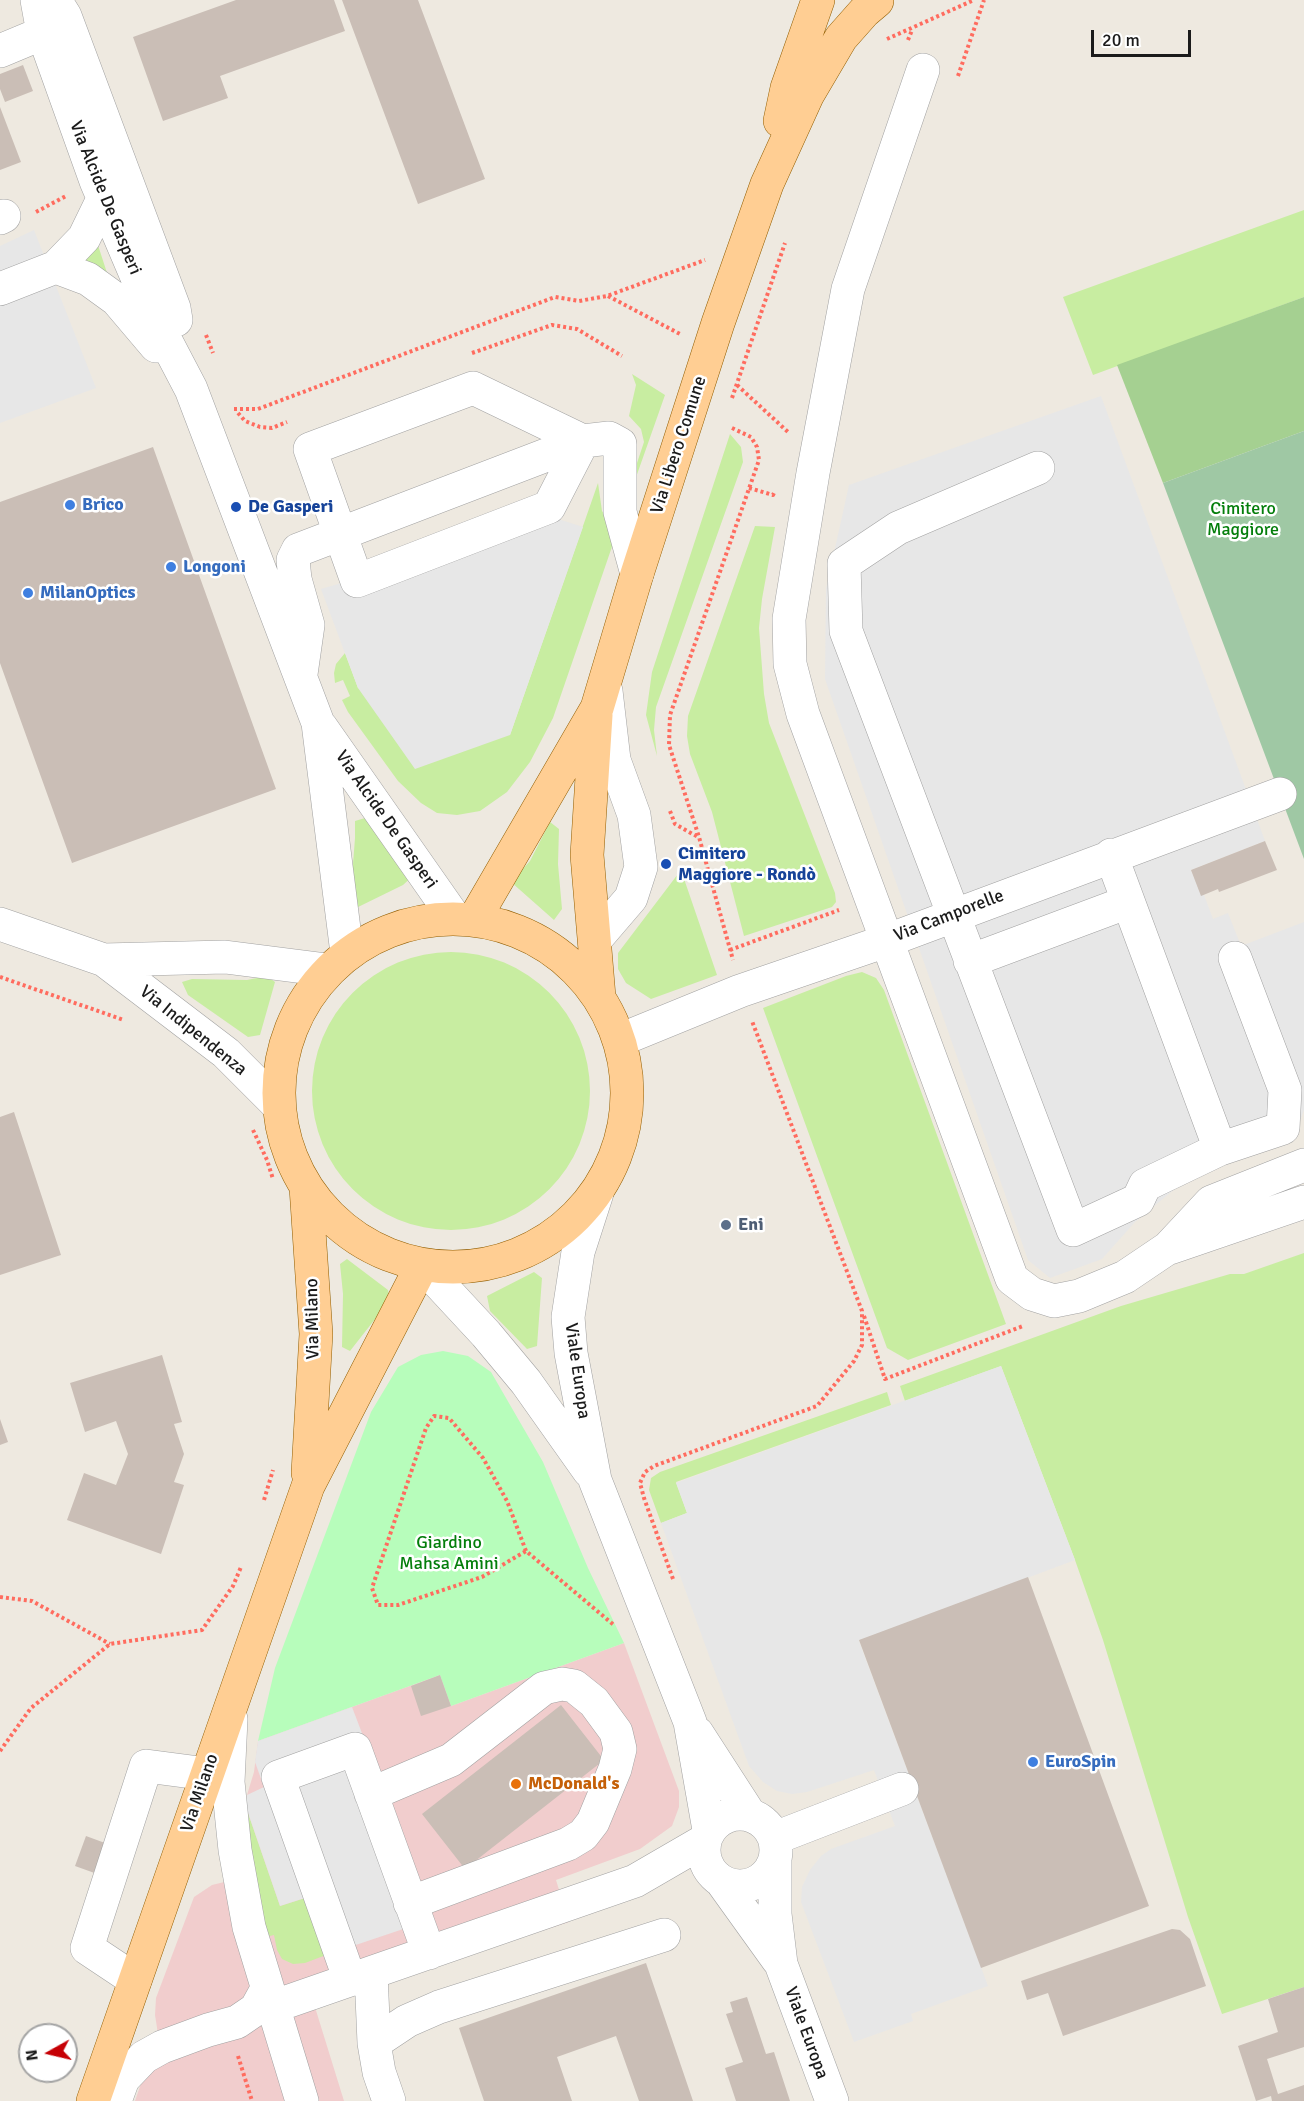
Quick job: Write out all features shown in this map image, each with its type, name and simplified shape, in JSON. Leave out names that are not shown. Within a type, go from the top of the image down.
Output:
[{"type":"main road","name":"Via Libero Comune","points":[[766,183],[787,88],[818,0]]},
{"type":"main road","name":"Via Libero Comune","points":[[599,997],[587,855],[601,694],[714,335],[766,183],[808,94],[841,38],[864,12],[880,0]]},
{"type":"main road","name":"Via Libero Comune","points":[[465,918],[601,694]]},
{"type":"main road","points":[[465,918],[524,932],[566,959],[599,997],[620,1040],[627,1079],[626,1119],[616,1158],[597,1192],[563,1229],[520,1254],[472,1267],[422,1265],[377,1250],[337,1224],[290,1187],[287,1149],[279,1106],[282,1057],[298,1010],[337,962],[398,926],[465,918]]},
{"type":"main road","name":"Via Milano","points":[[290,1187],[316,1334],[308,1486]]},
{"type":"main road","name":"Via Milano","points":[[93,2101],[308,1486],[422,1265]]},
{"type":"street","name":"Via Alcide De Gasperi","points":[[37,0],[43,33],[103,199],[157,324],[191,389],[318,723],[465,918]]},
{"type":"street","name":"Via Alcide De Gasperi","points":[[55,0],[65,16],[174,308],[191,389]]},
{"type":"street","points":[[0,51],[43,33]]},
{"type":"street","points":[[923,70],[848,289],[789,619],[790,664],[803,714],[1012,1279],[1032,1294],[1054,1301],[1079,1296],[1125,1277],[1168,1248],[1210,1202],[1304,1165]]},
{"type":"street","points":[[0,289],[56,267],[84,238],[103,199]]},
{"type":"street","points":[[56,267],[87,279],[117,300],[191,389]]},
{"type":"street","points":[[473,388],[583,441],[549,507],[357,581],[310,449],[473,388]]},
{"type":"street","points":[[300,676],[308,626],[294,579],[293,560],[298,550],[583,441],[609,438],[620,444],[620,512],[637,574]]},
{"type":"street","points":[[1038,468],[898,528],[844,564],[846,631],[1073,1230],[1138,1200],[1145,1185],[1220,1149],[1283,1128],[1285,1090],[1235,958]]},
{"type":"street","points":[[595,940],[631,898],[641,867],[634,815],[614,760],[601,694]]},
{"type":"street","name":"Via Alcide De Gasperi","points":[[318,723],[337,962]]},
{"type":"street","name":"Via Camporelle","points":[[620,1040],[740,991],[886,940],[1280,794]]},
{"type":"street","points":[[1111,855],[1220,1149]]},
{"type":"street","points":[[970,961],[1128,902]]},
{"type":"street","name":"Via Indipendenza","points":[[0,924],[104,960],[226,1053],[279,1106]]},
{"type":"street","name":"Via Indipendenza","points":[[104,960],[225,957],[337,962]]},
{"type":"street","name":"Viale Europa","points":[[597,1192],[578,1252],[568,1317],[571,1353],[595,1480],[690,1722],[750,1815]]},
{"type":"street","points":[[1168,1248],[1304,1202]]},
{"type":"street","name":"Viale Europa","points":[[422,1265],[486,1334],[526,1382],[595,1480]]},
{"type":"street","points":[[371,1794],[452,1760],[544,1688],[562,1684],[574,1686],[594,1702],[616,1732],[620,1749],[615,1769],[593,1822],[583,1834],[568,1844],[410,1903]]},
{"type":"street","points":[[231,1705],[228,1782],[232,1828],[249,1927],[302,2101]]},
{"type":"street","name":"Viale Europa","points":[[690,1722],[707,1836]]},
{"type":"street","points":[[389,2101],[379,2072],[361,1977],[278,1777],[355,1749],[429,1953]]},
{"type":"street","points":[[135,1980],[87,1948],[146,1766],[207,1774]]},
{"type":"street","points":[[775,1849],[902,1789]]},
{"type":"street","points":[[739,1813],[750,1815],[769,1827],[775,1849],[770,1871],[756,1883],[733,1886],[717,1878],[706,1865],[703,1854],[707,1836],[717,1821],[728,1815],[739,1813]]},
{"type":"street","points":[[116,2101],[123,2079],[144,2057],[162,2047],[237,2022],[269,1998],[361,1977],[635,1881],[707,1836]]},
{"type":"street","name":"Viale Europa","points":[[775,1849],[775,1914],[781,1964],[832,2101]]},
{"type":"street","points":[[635,1881],[717,1878]]},
{"type":"street","name":"Viale Europa","points":[[717,1878],[781,1964]]},
{"type":"street","points":[[375,2043],[407,2020],[439,2007],[664,1935]]},
{"type":"street","points":[[237,2022],[263,2030],[284,2047]]},
{"type":"path","points":[[880,42],[912,30],[974,0]]},
{"type":"path","points":[[957,79],[984,0]]},
{"type":"path","points":[[729,408],[786,241]]},
{"type":"path","points":[[234,409],[258,409],[555,297],[579,301],[607,296],[706,260],[702,271]]},
{"type":"path","points":[[607,296],[680,335],[684,324]]},
{"type":"path","points":[[736,386],[788,433]]},
{"type":"path","points":[[732,428],[751,437],[757,447],[759,460],[670,715],[669,745],[699,837],[740,991],[862,1311],[885,1379],[1030,1324],[1032,1294]]},
{"type":"path","points":[[749,488],[773,495],[777,486]]},
{"type":"path","points":[[667,805],[675,824],[699,837]]},
{"type":"path","points":[[0,977],[128,1022]]},
{"type":"path","points":[[252,1127],[267,1160],[290,1187]]},
{"type":"path","points":[[644,1498],[640,1483],[645,1472],[654,1466],[817,1406],[854,1361],[862,1345],[862,1311]]},
{"type":"path","points":[[526,1551],[482,1577],[398,1605],[378,1605],[372,1588],[426,1428],[434,1416],[449,1418],[483,1458],[507,1501],[526,1551],[619,1629]]},
{"type":"path","points":[[263,1505],[276,1462]]},
{"type":"path","points":[[0,1752],[31,1708],[110,1644],[202,1630],[233,1586],[245,1557]]},
{"type":"path","points":[[0,1597],[33,1601],[110,1644]]},
{"type":"shaded area","points":[[34,230],[96,388],[0,423],[0,246]]},
{"type":"shaded area","points":[[1101,396],[1265,841],[1191,870],[1213,919],[1228,913],[1241,946],[1304,922],[1304,1110],[1295,1134],[1188,1178],[1135,1222],[1102,1259],[1050,1278],[1028,1260],[825,679],[826,589],[849,485]]},
{"type":"shaded area","points":[[558,519],[583,527],[510,735],[415,769],[358,688],[321,589]]},
{"type":"shaded area","points":[[1001,1366],[1075,1560],[859,1641],[988,1986],[911,2014],[913,2021],[854,2042],[801,1902],[802,1887],[810,1870],[821,1856],[831,1849],[895,1826],[874,1770],[807,1792],[792,1794],[777,1791],[763,1782],[749,1766],[661,1523],[687,1513],[676,1483]]},
{"type":"shaded area","points":[[624,1643],[679,1791],[679,1807],[672,1826],[640,1849],[556,1880],[569,1922],[314,2004],[344,2101],[135,2101],[158,2034],[155,2015],[156,1998],[194,1897],[212,1885],[253,1875],[247,1795],[254,1772],[258,1741],[440,1675],[451,1706]]},
{"type":"shaded area","points":[[352,1707],[433,1919],[326,1955],[305,1898],[280,1906],[247,1810],[247,1795],[264,1787],[255,1762],[258,1741]]},
{"type":"green space","points":[[1304,210],[1304,297],[1093,375],[1063,297]]},
{"type":"green space","points":[[96,239],[108,276],[69,258]]},
{"type":"green space","points":[[1304,297],[1304,431],[1163,483],[1117,365]]},
{"type":"green space","points":[[632,374],[665,395],[634,483],[631,481],[644,442],[641,429],[629,416],[636,385]]},
{"type":"green space","name":"Cimitero Maggiore","points":[[1304,431],[1304,859],[1163,483]]},
{"type":"green space","points":[[730,434],[741,447],[743,462],[656,707],[654,730],[657,756],[646,715],[652,672]]},
{"type":"green space","points":[[598,483],[602,511],[616,532],[615,538],[553,718],[530,762],[507,792],[480,811],[457,815],[437,813],[421,803],[398,781],[348,712],[342,700],[350,696],[343,680],[335,683],[336,664],[345,653],[358,688],[510,735]]},
{"type":"green space","points":[[755,526],[775,527],[759,628],[764,694],[769,723],[835,893],[836,902],[832,907],[744,936],[712,812],[690,754],[687,736],[688,716]]},
{"type":"green space","points":[[365,818],[414,875],[403,885],[354,909],[351,890],[355,821]]},
{"type":"green space","points":[[550,822],[559,829],[558,864],[562,909],[554,920],[511,882],[530,861]]},
{"type":"green space","points":[[681,870],[717,975],[651,999],[626,983],[618,969],[618,953]]},
{"type":"green space","points":[[465,952],[504,962],[517,968],[550,992],[567,1014],[580,1038],[588,1064],[590,1091],[588,1118],[580,1144],[567,1168],[550,1190],[528,1207],[504,1220],[465,1230],[437,1230],[398,1220],[385,1214],[352,1190],[343,1179],[328,1157],[314,1118],[312,1077],[322,1038],[328,1025],[352,992],[363,983],[385,968],[424,954]]},
{"type":"green space","points":[[862,972],[876,978],[884,990],[1006,1324],[908,1360],[887,1348],[763,1008]]},
{"type":"green space","points":[[267,976],[275,982],[260,1035],[248,1037],[188,995],[182,982],[192,979],[247,980]]},
{"type":"green space","points":[[1304,1253],[1304,1987],[1222,2014],[1188,1917],[1103,1640],[1001,1366],[905,1401],[900,1386],[1121,1306],[1230,1274],[1244,1274]]},
{"type":"green space","points":[[347,1259],[388,1290],[390,1300],[350,1351],[342,1347],[343,1294],[340,1264]]},
{"type":"green space","points":[[534,1272],[542,1278],[537,1346],[527,1349],[490,1311],[487,1296]]},
{"type":"green space","name":"Giardino Mahsa Amini","points":[[443,1351],[468,1356],[491,1372],[543,1462],[588,1568],[624,1643],[451,1706],[440,1675],[258,1741],[275,1668],[371,1412],[398,1367],[421,1355]]},
{"type":"green space","points":[[887,1392],[891,1405],[676,1482],[687,1513],[661,1523],[649,1490],[651,1478],[660,1472]]},
{"type":"green space","points":[[247,1810],[280,1906],[305,1898],[326,1955],[305,1963],[293,1964],[282,1959],[277,1950],[274,1935],[266,1937],[253,1875]]},
{"type":"building","points":[[236,0],[334,0],[345,31],[220,76],[228,98],[163,121],[133,37]]},
{"type":"building","points":[[342,0],[418,0],[485,179],[418,204]]},
{"type":"building","points":[[23,65],[33,91],[5,102],[0,89],[0,74]]},
{"type":"building","points":[[0,107],[21,162],[0,170]]},
{"type":"building","points":[[153,447],[276,789],[72,863],[0,663],[0,502]]},
{"type":"building","points":[[1265,841],[1277,870],[1219,892],[1218,889],[1201,896],[1191,870]]},
{"type":"building","points":[[14,1112],[61,1255],[0,1275],[0,1117]]},
{"type":"building","points":[[162,1355],[182,1422],[174,1424],[184,1454],[174,1482],[184,1485],[161,1554],[67,1520],[84,1473],[116,1485],[128,1454],[116,1421],[85,1432],[70,1383]]},
{"type":"building","points":[[0,1419],[8,1442],[0,1445]]},
{"type":"building","points":[[1028,1577],[1149,1906],[981,1968],[859,1640]]},
{"type":"building","points":[[440,1675],[451,1706],[421,1716],[411,1686]]},
{"type":"building","points":[[561,1705],[604,1760],[465,1869],[422,1814]]},
{"type":"building","points":[[86,1836],[124,1850],[114,1880],[75,1866]]},
{"type":"building","points":[[1172,1929],[1180,1930],[1190,1939],[1206,1986],[1063,2036],[1048,1993],[1027,2000],[1021,1981]]},
{"type":"building","points":[[646,1963],[693,2101],[639,2101],[616,2036],[557,2057],[572,2101],[484,2101],[459,2028]]},
{"type":"building","points":[[1304,1987],[1304,2047],[1267,2059],[1278,2094],[1304,2085],[1304,2101],[1272,2101],[1271,2096],[1256,2101],[1238,2046],[1278,2032],[1268,1999]]},
{"type":"building","points":[[747,1997],[766,2054],[774,2052],[790,2101],[736,2101],[725,2068],[743,2062],[726,2014],[733,2012],[730,2002]]},
{"type":"place","name":"Brico","points":[[70,505]]},
{"type":"place","name":"De Gasperi","points":[[236,507]]},
{"type":"place","name":"Longoni","points":[[171,567]]},
{"type":"place","name":"MilanOptics","points":[[28,593]]},
{"type":"place","name":"Cimitero Maggiore - Rondò","points":[[666,864]]},
{"type":"place","name":"Eni","points":[[726,1225]]},
{"type":"place","name":"EuroSpin","points":[[1033,1762]]},
{"type":"place","name":"McDonald's","points":[[516,1784]]}]
